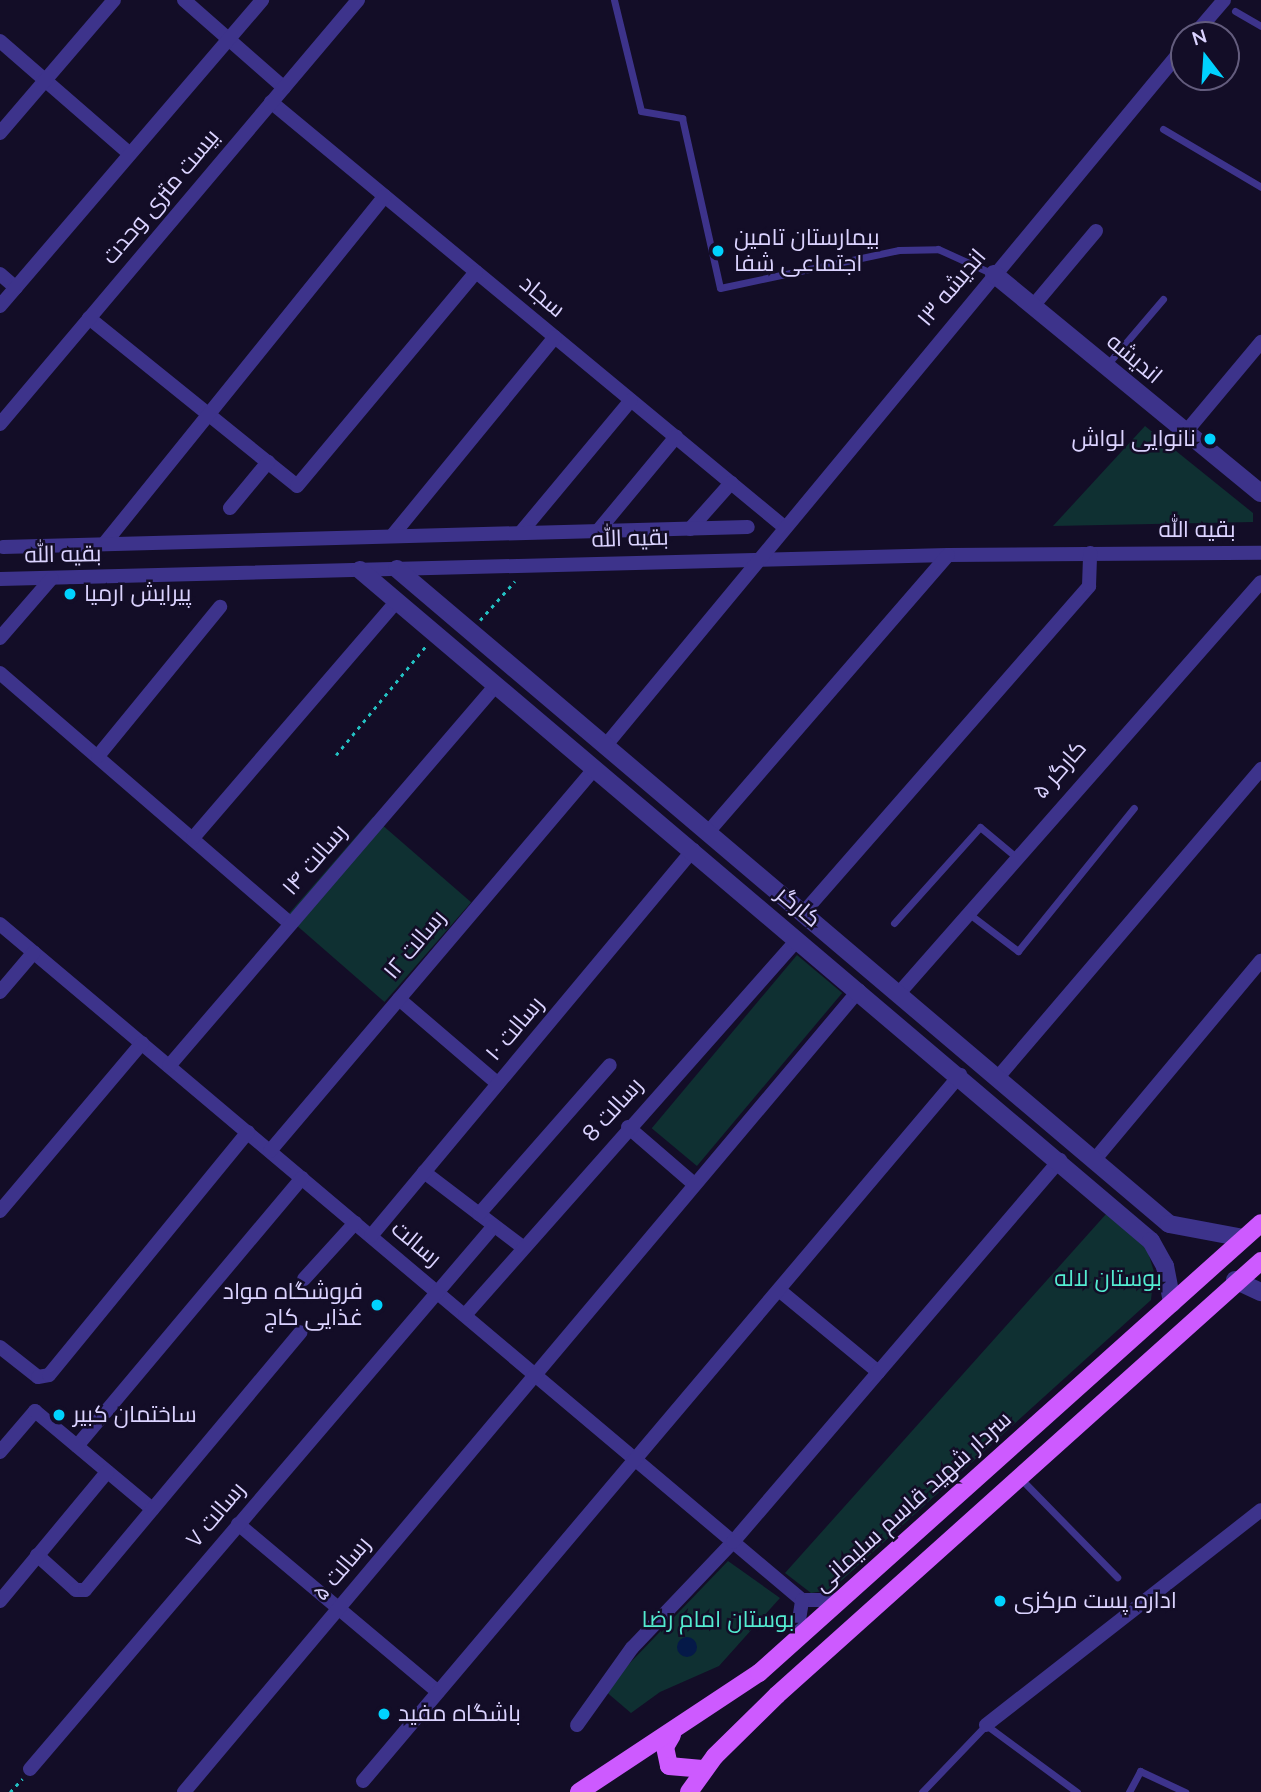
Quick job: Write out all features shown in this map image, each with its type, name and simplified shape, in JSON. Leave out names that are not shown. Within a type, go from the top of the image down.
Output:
[{"type":"main road","name":"سردار شهید قاسم سلیمانی","points":[[579,1792],[672,1735],[795,1641],[1261,1223]]},
{"type":"main road","points":[[689,1792],[705,1769],[777,1695],[1235,1280],[1261,1261]]},
{"type":"main road","points":[[672,1735],[665,1747],[669,1766],[705,1769]]},
{"type":"street","points":[[0,133],[114,0]]},
{"type":"street","points":[[184,0],[284,88]]},
{"type":"street","points":[[0,306],[262,0]]},
{"type":"street","name":"بیست متری وحدت","points":[[0,424],[358,0]]},
{"type":"street","points":[[1206,21],[1224,0]]},
{"type":"street","points":[[0,41],[130,154]]},
{"type":"street","name":"اندیشه ۱۳","points":[[606,745],[783,526],[1170,64]]},
{"type":"street","name":"سجاد","points":[[271,102],[783,526]]},
{"type":"street","points":[[104,544],[206,412],[385,196]]},
{"type":"street","points":[[1032,306],[1096,231]]},
{"type":"street","points":[[89,318],[297,486],[476,272]]},
{"type":"street","points":[[0,274],[16,288]]},
{"type":"street","name":"اندیشه","points":[[994,274],[1185,433],[1252,482],[1261,493]]},
{"type":"street","points":[[392,537],[555,337]]},
{"type":"street","points":[[1185,433],[1261,342]]},
{"type":"street","points":[[522,531],[631,400]]},
{"type":"street","points":[[597,532],[676,437]]},
{"type":"street","points":[[230,508],[268,462]]},
{"type":"street","points":[[690,529],[731,484]]},
{"type":"street","name":"بقیه الله","points":[[3,547],[748,527]]},
{"type":"street","points":[[804,912],[1089,586],[1090,553]]},
{"type":"street","name":"بقیه الله","points":[[0,579],[948,555],[1261,553]]},
{"type":"street","points":[[709,831],[948,555]]},
{"type":"street","name":"کارگر","points":[[397,569],[1096,1158],[1170,1224]]},
{"type":"street","name":"کارگر","points":[[360,570],[960,1075],[1151,1241],[1165,1266],[1172,1303]]},
{"type":"street","points":[[0,639],[52,578]]},
{"type":"street","name":"کارگر ۵","points":[[900,992],[1016,857],[1261,582]]},
{"type":"street","points":[[193,838],[397,601]]},
{"type":"street","points":[[98,756],[220,607]]},
{"type":"street","points":[[0,673],[291,923]]},
{"type":"street","name":"رسالت ۱۴","points":[[169,1066],[496,685]]},
{"type":"street","name":"رسالت ۱۲","points":[[270,1151],[595,768]]},
{"type":"street","points":[[999,1076],[1261,769]]},
{"type":"street","name":"رسالت ۱۰","points":[[371,1236],[693,850]]},
{"type":"street","name":"رسالت","points":[[0,923],[802,1600]]},
{"type":"street","name":"رسالت 8","points":[[465,1315],[521,1246],[798,939]]},
{"type":"street","points":[[0,992],[34,952]]},
{"type":"street","points":[[1096,1158],[1261,961]]},
{"type":"street","name":"رسالت ۵","points":[[184,1792],[859,990]]},
{"type":"street","points":[[398,999],[498,1084]]},
{"type":"street","points":[[924,1045],[940,1027]]},
{"type":"street","points":[[0,1211],[142,1043]]},
{"type":"street","points":[[479,1214],[610,1065]]},
{"type":"street","points":[[363,1781],[960,1075]]},
{"type":"street","points":[[628,1127],[694,1184]]},
{"type":"street","points":[[0,1347],[44,1378],[248,1132]]},
{"type":"street","points":[[577,1725],[632,1648],[733,1542],[1060,1160]]},
{"type":"street","points":[[424,1172],[521,1246]]},
{"type":"street","points":[[77,1446],[302,1178]]},
{"type":"street","points":[[304,1279],[355,1223]]},
{"type":"street","points":[[1151,1241],[1164,1237],[1170,1224],[1244,1238]]},
{"type":"street","name":"رسالت ۷","points":[[30,1769],[435,1291],[494,1226]]},
{"type":"street","points":[[1235,1280],[1261,1292]]},
{"type":"street","points":[[779,1290],[878,1372]]},
{"type":"street","points":[[37,1555],[76,1590],[85,1590],[301,1332]]},
{"type":"street","points":[[0,1452],[35,1411],[152,1509]]},
{"type":"street","points":[[0,1601],[107,1472]]},
{"type":"street","points":[[986,1725],[1261,1510]]},
{"type":"street","points":[[239,1524],[438,1692]]},
{"type":"street","points":[[795,1641],[802,1600],[840,1600]]},
{"type":"lane","points":[[614,0],[641,111],[682,118],[720,288],[899,250],[938,249],[994,274]]},
{"type":"lane","points":[[1235,11],[1261,26]]},
{"type":"lane","points":[[1163,129],[1261,187]]},
{"type":"lane","points":[[1106,367],[1163,299]]},
{"type":"lane","points":[[968,913],[1018,951],[1134,808]]},
{"type":"lane","points":[[894,923],[981,827],[1016,857]]},
{"type":"lane","points":[[1019,1477],[1117,1577]]},
{"type":"lane","points":[[922,1792],[986,1725],[1077,1792]]},
{"type":"lane","points":[[1129,1792],[1140,1771],[1185,1792]]},
{"type":"path","points":[[471,631],[528,565]]},
{"type":"path","points":[[336,755],[436,633]]},
{"type":"green space","points":[[1145,426],[1253,513],[1253,522],[1053,526]]},
{"type":"green space","points":[[373,817],[471,902],[385,1002],[286,917]]},
{"type":"green space","points":[[797,955],[842,993],[697,1166],[652,1128]]},
{"type":"green space","name":"بوستان لاله","points":[[1107,1213],[1146,1245],[1154,1272],[1151,1300],[831,1590],[811,1593],[785,1573]]},
{"type":"green space","name":"بوستان امام رضا","points":[[728,1561],[780,1598],[719,1666],[660,1692],[631,1713],[604,1690]]},
{"type":"water","points":[[687,1637],[694,1640],[697,1647],[694,1654],[687,1657],[680,1654],[677,1647],[680,1640]]},
{"type":"place","name":"بیمارستان تامین اجتماعی شفا","points":[[718,251]]},
{"type":"place","name":"نانوایی لواش","points":[[1210,439]]},
{"type":"place","name":"پیرایش ارمیا","points":[[70,594]]},
{"type":"place","name":"فروشگاه مواد غذایی کاج","points":[[377,1305]]},
{"type":"place","name":"ساختمان کبیر","points":[[59,1415]]},
{"type":"place","name":"اداره پست مرکزی","points":[[1000,1601]]},
{"type":"place","name":"باشگاه مفید","points":[[384,1714]]}]
